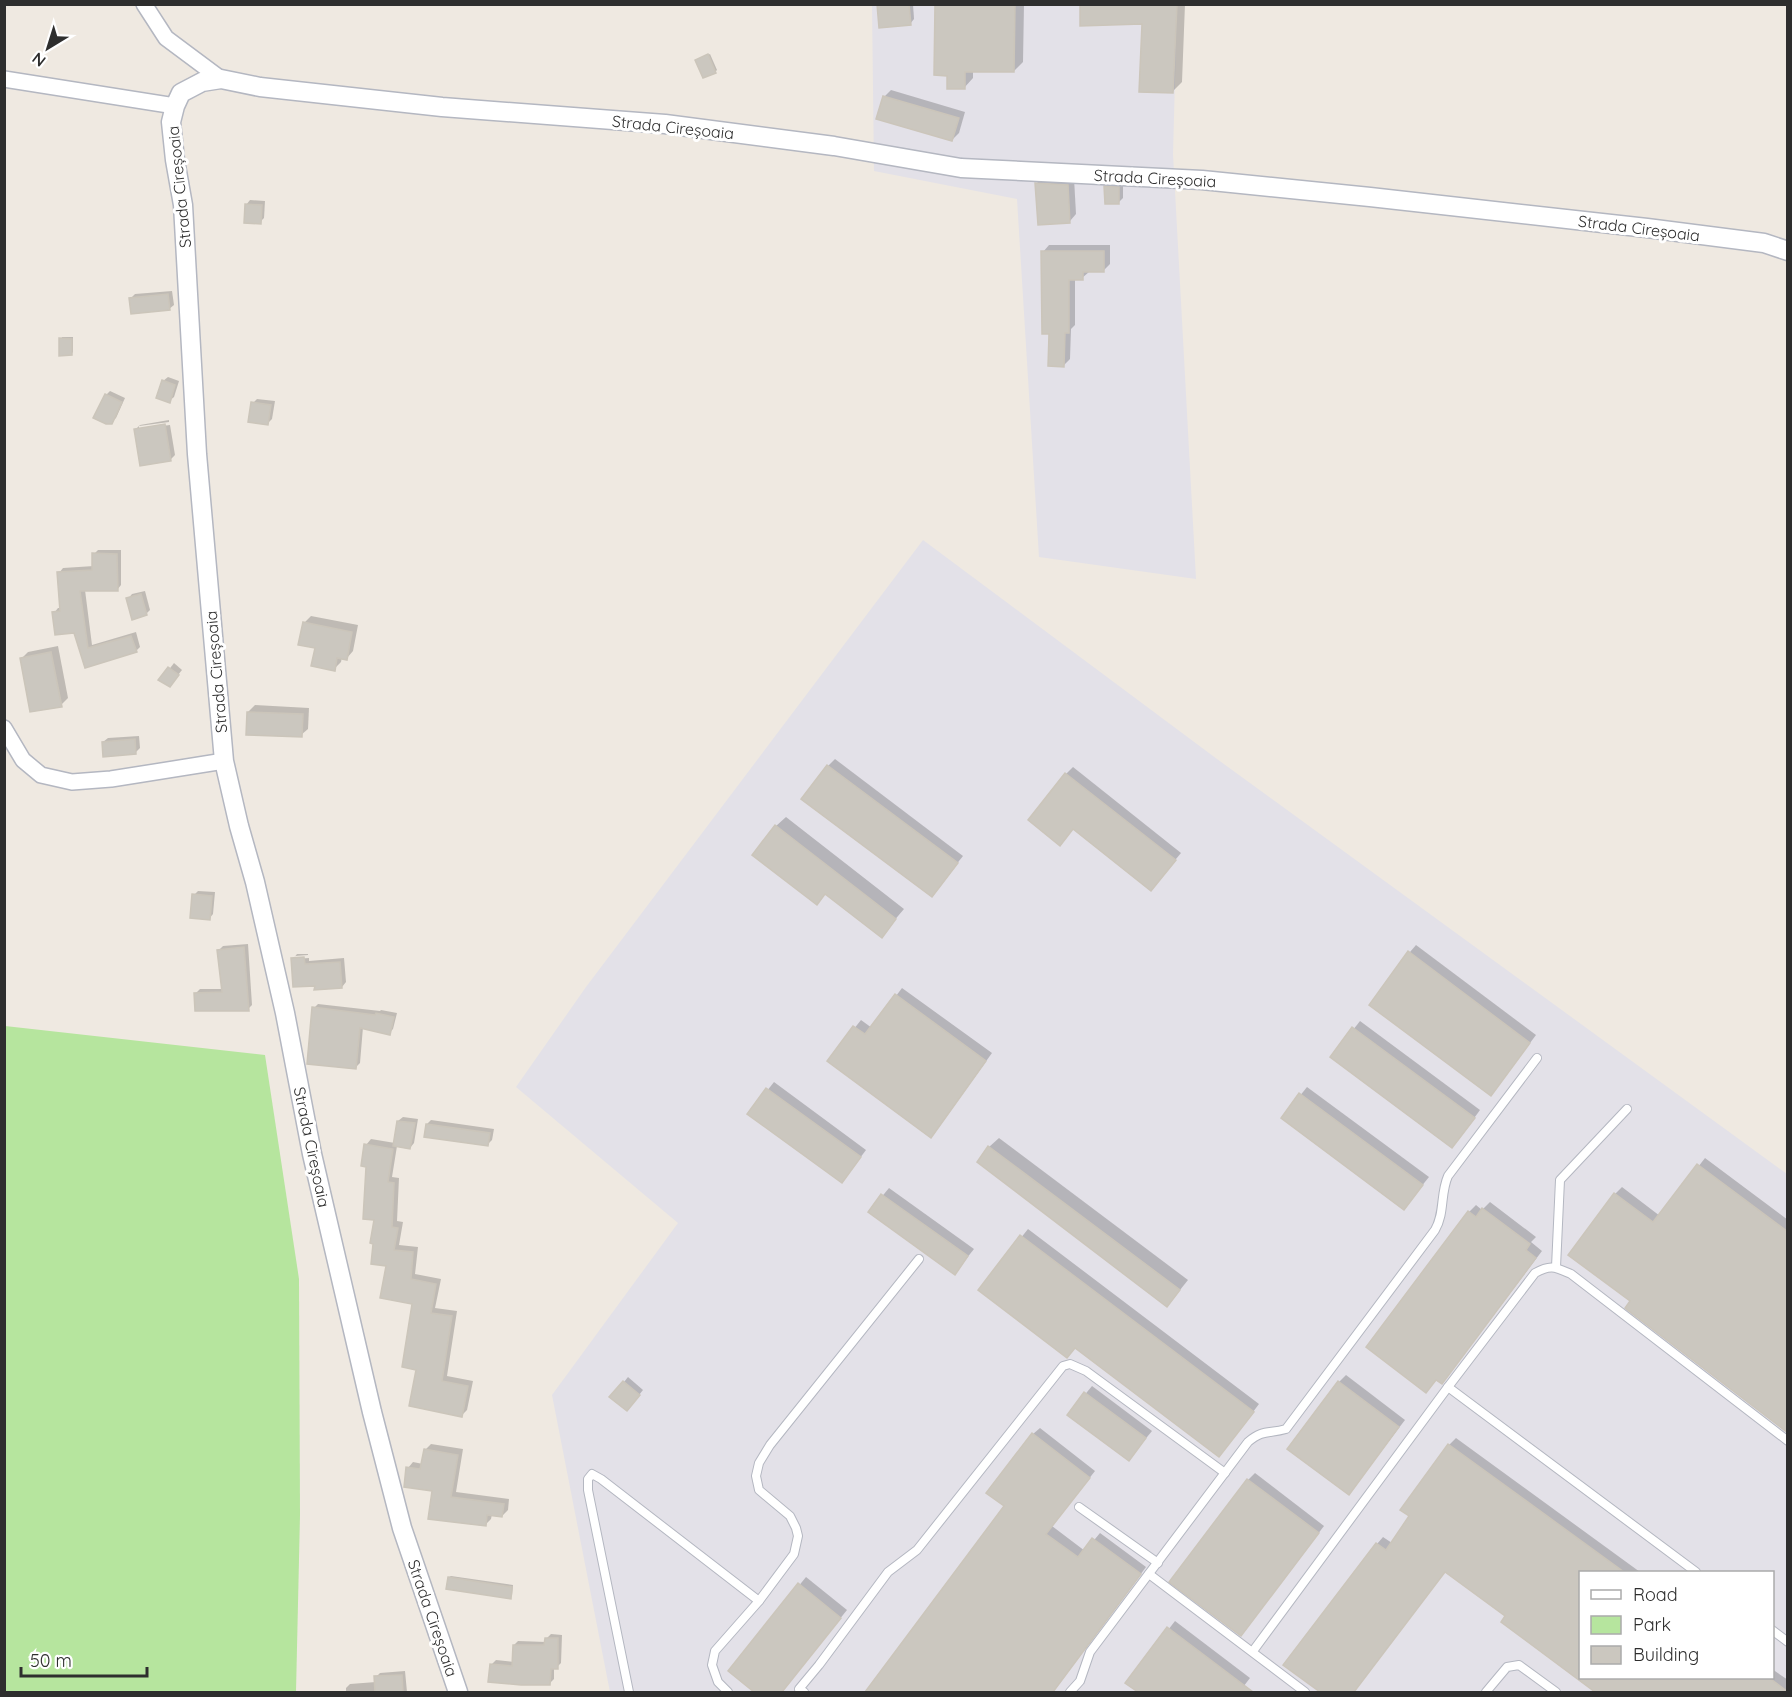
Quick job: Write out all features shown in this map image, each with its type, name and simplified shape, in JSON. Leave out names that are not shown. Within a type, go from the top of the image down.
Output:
[{"type":"street","points":[[144,4],[166,38],[221,79]]},
{"type":"street","points":[[4,79],[175,106]]},
{"type":"street","name":"Strada Cireșoaia","points":[[458,1692],[402,1528],[372,1412],[312,1154],[285,1013],[258,893],[224,761],[197,454],[183,205],[171,122],[181,93],[202,82],[221,79],[260,87],[442,107],[676,126],[834,146],[962,168],[1202,180],[1370,197],[1764,243],[1788,251]]},
{"type":"street","points":[[4,728],[23,760],[41,775],[72,782],[111,780],[224,761]]},
{"type":"lane","points":[[1070,1692],[1080,1681],[1090,1652],[1248,1442],[1265,1431],[1276,1432],[1286,1429],[1414,1258],[1440,1221],[1443,1186],[1448,1176],[1537,1058]]},
{"type":"lane","points":[[1556,1267],[1560,1180],[1627,1109]]},
{"type":"lane","points":[[728,1692],[718,1682],[712,1665],[715,1651],[759,1601],[794,1554],[798,1536],[789,1516],[759,1490],[756,1476],[759,1463],[770,1445],[918,1259]]},
{"type":"lane","points":[[1252,1651],[1535,1273],[1546,1267],[1556,1267],[1571,1274],[1788,1441]]},
{"type":"lane","points":[[800,1691],[888,1572],[917,1550],[1063,1366],[1070,1364],[1086,1371],[1225,1473]]},
{"type":"lane","points":[[1448,1387],[1694,1571]]},
{"type":"lane","points":[[629,1692],[588,1490],[588,1479],[592,1474],[759,1601]]},
{"type":"lane","points":[[1079,1507],[1158,1563]]},
{"type":"lane","points":[[1149,1574],[1305,1692]]},
{"type":"lane","points":[[1774,1631],[1788,1642]]},
{"type":"lane","points":[[1486,1692],[1507,1667],[1519,1665],[1556,1692]]},
{"type":"shaded area","points":[[872,5],[1177,5],[1173,154],[1196,579],[1039,557],[1017,199],[874,171]]},
{"type":"shaded area","points":[[923,540],[1217,759],[1787,1174],[1787,1692],[610,1692],[552,1395],[678,1223],[516,1087],[586,987]]},
{"type":"green space","points":[[5,1026],[265,1055],[299,1279],[300,1515],[296,1692],[5,1692]]},
{"type":"building","points":[[877,4],[909,4],[911,25],[879,28]]},
{"type":"building","points":[[935,4],[1015,4],[1014,72],[965,72],[965,89],[947,89],[947,76],[934,75]]},
{"type":"building","points":[[1080,4],[1177,4],[1173,93],[1139,92],[1142,24],[1080,26]]},
{"type":"building","points":[[708,54],[716,73],[703,78],[695,60]]},
{"type":"building","points":[[883,96],[959,118],[952,141],[876,119]]},
{"type":"building","points":[[1035,183],[1068,185],[1070,223],[1038,225]]},
{"type":"building","points":[[1104,186],[1119,187],[1119,204],[1105,204]]},
{"type":"building","points":[[245,204],[262,205],[261,224],[244,223]]},
{"type":"building","points":[[1041,251],[1104,251],[1104,272],[1083,272],[1083,280],[1069,280],[1069,333],[1065,333],[1064,367],[1048,366],[1049,334],[1042,334]]},
{"type":"building","points":[[168,294],[170,310],[131,314],[129,298]]},
{"type":"building","points":[[59,338],[72,339],[72,355],[59,356]]},
{"type":"building","points":[[162,380],[175,385],[170,403],[156,398]]},
{"type":"building","points":[[105,394],[122,402],[112,424],[106,424],[93,418]]},
{"type":"building","points":[[251,402],[271,405],[268,425],[248,422]]},
{"type":"building","points":[[165,424],[171,461],[140,466],[134,429]]},
{"type":"building","points":[[92,553],[117,554],[118,591],[80,591],[88,648],[131,636],[137,652],[85,668],[74,633],[55,635],[52,612],[60,611],[57,572],[92,570]]},
{"type":"building","points":[[141,594],[147,615],[132,620],[126,598]]},
{"type":"building","points":[[303,622],[352,632],[347,660],[337,658],[335,671],[311,666],[315,648],[298,645]]},
{"type":"building","points":[[51,652],[62,707],[30,712],[20,658]]},
{"type":"building","points":[[168,667],[179,675],[170,687],[158,680]]},
{"type":"building","points":[[247,712],[303,714],[302,737],[246,735]]},
{"type":"building","points":[[135,739],[136,754],[103,757],[102,742]]},
{"type":"building","points":[[827,765],[958,863],[932,897],[801,799]]},
{"type":"building","points":[[1065,773],[1176,860],[1151,891],[1073,829],[1060,846],[1028,820]]},
{"type":"building","points":[[775,825],[896,919],[882,938],[825,894],[817,905],[752,855]]},
{"type":"building","points":[[192,894],[212,896],[210,920],[190,918]]},
{"type":"building","points":[[244,947],[249,1011],[195,1011],[194,993],[222,992],[217,950]]},
{"type":"building","points":[[1408,951],[1530,1043],[1491,1096],[1369,1005]]},
{"type":"building","points":[[304,957],[305,964],[340,962],[342,988],[314,990],[315,986],[293,987],[291,958]]},
{"type":"building","points":[[895,994],[986,1061],[931,1138],[827,1061],[853,1026],[865,1034]]},
{"type":"building","points":[[312,1007],[394,1017],[390,1035],[360,1028],[356,1069],[307,1064]]},
{"type":"building","points":[[1352,1027],[1475,1118],[1452,1148],[1330,1057]]},
{"type":"building","points":[[766,1088],[861,1157],[842,1183],[747,1114]]},
{"type":"building","points":[[1299,1093],[1423,1185],[1404,1210],[1281,1118]]},
{"type":"building","points":[[397,1121],[415,1123],[410,1149],[393,1146]]},
{"type":"building","points":[[426,1124],[490,1133],[488,1146],[424,1137]]},
{"type":"building","points":[[364,1144],[393,1149],[388,1182],[394,1183],[392,1227],[398,1228],[394,1250],[413,1252],[411,1279],[436,1284],[431,1313],[452,1316],[442,1381],[468,1386],[462,1417],[409,1406],[416,1370],[402,1367],[412,1304],[380,1298],[386,1266],[371,1264],[373,1244],[370,1243],[374,1220],[363,1219],[366,1167],[361,1166]]},
{"type":"building","points":[[988,1146],[1180,1290],[1167,1307],[977,1162]]},
{"type":"building","points":[[1697,1164],[1788,1232],[1788,1433],[1625,1308],[1630,1301],[1568,1255],[1614,1193],[1653,1222]]},
{"type":"building","points":[[881,1194],[968,1256],[955,1275],[868,1212]]},
{"type":"building","points":[[1482,1208],[1530,1244],[1526,1250],[1536,1258],[1442,1384],[1436,1380],[1426,1393],[1366,1347],[1468,1211],[1476,1217]]},
{"type":"building","points":[[1020,1235],[1254,1412],[1219,1457],[1075,1348],[1067,1358],[978,1290]]},
{"type":"building","points":[[623,1381],[640,1395],[627,1411],[609,1397]]},
{"type":"building","points":[[1338,1381],[1399,1427],[1349,1495],[1287,1449]]},
{"type":"building","points":[[1084,1392],[1146,1438],[1129,1461],[1067,1415]]},
{"type":"building","points":[[1032,1433],[1090,1478],[1046,1534],[1078,1557],[1092,1538],[1141,1574],[1053,1692],[865,1692],[1004,1506],[986,1493]]},
{"type":"building","points":[[1448,1444],[1623,1571],[1579,1571],[1579,1679],[1771,1679],[1788,1692],[1595,1692],[1501,1622],[1505,1616],[1445,1572],[1354,1692],[1320,1692],[1283,1665],[1376,1543],[1386,1550],[1409,1516],[1400,1510]]},
{"type":"building","points":[[424,1449],[458,1455],[451,1497],[504,1504],[502,1517],[487,1515],[486,1526],[428,1519],[432,1491],[404,1487],[406,1467],[420,1469]]},
{"type":"building","points":[[1247,1479],[1319,1533],[1241,1636],[1169,1582]]},
{"type":"building","points":[[448,1577],[512,1587],[511,1599],[446,1589]]},
{"type":"building","points":[[798,1583],[841,1618],[782,1692],[754,1692],[728,1671]]},
{"type":"building","points":[[1167,1627],[1253,1692],[1138,1692],[1125,1683]]},
{"type":"building","points":[[545,1638],[558,1638],[558,1669],[551,1669],[550,1685],[488,1682],[490,1664],[512,1666],[513,1645],[544,1645]]},
{"type":"building","points":[[402,1675],[403,1692],[375,1692],[374,1676]]}]
